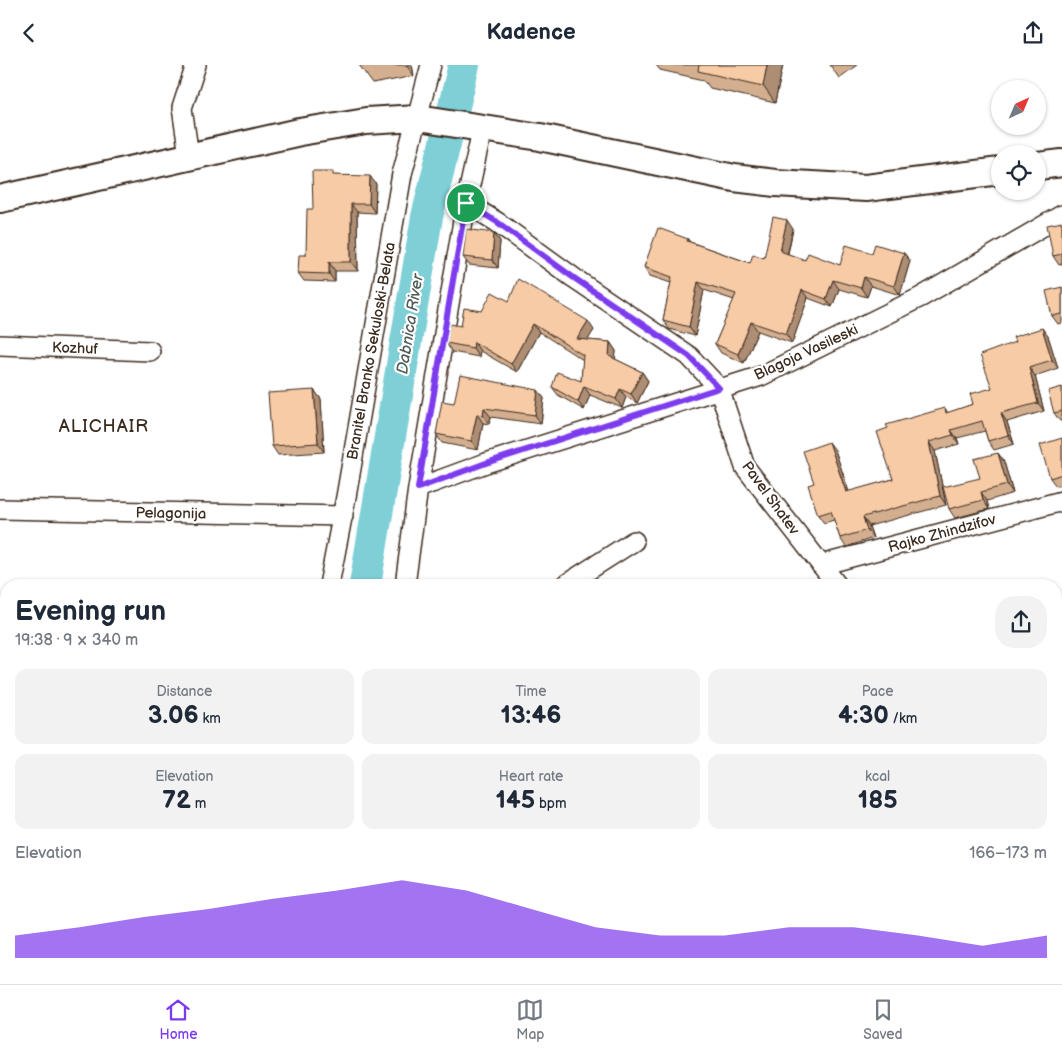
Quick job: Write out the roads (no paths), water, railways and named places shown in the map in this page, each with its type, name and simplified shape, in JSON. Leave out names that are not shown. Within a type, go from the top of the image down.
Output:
[{"type":"main road","points":[[0,199],[189,156],[366,121],[418,118],[484,126],[734,178],[775,183],[866,188],[991,172]]},
{"type":"main road","points":[[1046,165],[1062,163]]},
{"type":"street","points":[[189,156],[182,108],[196,65]]},
{"type":"street","name":"Branitel Branko Sekuloski-Belata","points":[[329,579],[343,516],[402,174],[431,65]]},
{"type":"street","points":[[406,579],[418,488],[466,203],[484,126]]},
{"type":"street","name":"Pavel Shatev","points":[[466,203],[497,222],[574,278],[689,356],[719,388],[745,467],[832,579]]},
{"type":"street","name":"Blagoja Vasileski","points":[[418,488],[486,463],[761,376],[920,297],[1062,215]]},
{"type":"street","name":"Kozhuf","points":[[0,345],[150,351]]},
{"type":"street","name":"Rajko Zhindzifov","points":[[821,565],[1062,501]]},
{"type":"street","name":"Pelagonija","points":[[0,509],[343,516]]},
{"type":"street","points":[[574,579],[634,541]]},
{"type":"waterway","name":"Dabnica River","points":[[366,579],[427,217],[464,65]]},
{"type":"district","name":"ALICHAIR","points":[[104,426]]}]
